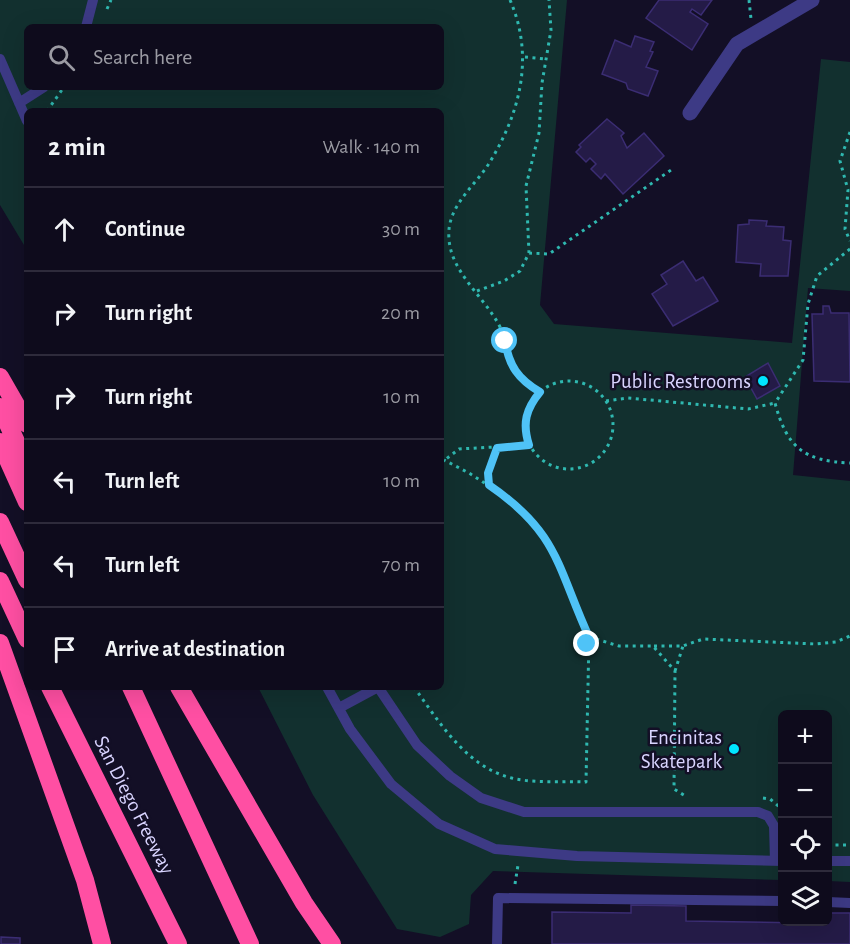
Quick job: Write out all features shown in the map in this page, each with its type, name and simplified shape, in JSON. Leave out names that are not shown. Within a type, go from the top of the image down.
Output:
[{"type":"highway","points":[[0,377],[24,419]]},
{"type":"highway","points":[[0,407],[24,459]]},
{"type":"highway","points":[[0,442],[24,495]]},
{"type":"highway","points":[[0,522],[24,574]]},
{"type":"highway","points":[[0,581],[24,633]]},
{"type":"highway","points":[[0,643],[85,880],[102,944]]},
{"type":"highway","name":"San Diego Freeway","points":[[51,690],[178,944]]},
{"type":"highway","points":[[132,690],[250,944]]},
{"type":"highway","points":[[181,690],[304,903],[332,944]]},
{"type":"street","points":[[690,113],[737,44],[812,0]]},
{"type":"lane","points":[[87,24],[93,0]]},
{"type":"lane","points":[[0,59],[24,115]]},
{"type":"lane","points":[[19,103],[39,90]]},
{"type":"lane","points":[[329,690],[350,729],[391,784],[439,824],[495,849],[577,856],[778,861]]},
{"type":"lane","points":[[339,708],[372,690]]},
{"type":"lane","points":[[380,690],[417,745],[450,776],[481,798],[524,812],[758,812],[768,816],[774,826],[778,854]]},
{"type":"lane","points":[[832,861],[850,861]]},
{"type":"lane","points":[[497,944],[498,898],[778,901]]},
{"type":"lane","points":[[832,902],[850,903]]},
{"type":"path","points":[[510,0],[525,57],[523,83],[510,120],[488,164],[458,204],[448,222],[449,241],[453,260],[477,291],[499,326],[507,358],[515,373],[540,392]]},
{"type":"path","points":[[477,291],[504,281],[520,271],[530,253],[526,186],[537,150],[545,59],[551,30],[549,0]]},
{"type":"path","points":[[525,57],[545,59]]},
{"type":"path","points":[[49,108],[62,90]]},
{"type":"path","points":[[850,132],[840,162],[848,190],[845,230],[850,241]]},
{"type":"path","points":[[530,253],[549,254],[674,168]]},
{"type":"path","points":[[606,401],[628,398],[748,409],[775,403],[803,360],[808,304],[818,276],[850,249]]},
{"type":"path","points":[[568,381],[582,383],[596,390],[606,401],[612,415],[613,430],[609,443],[601,455],[590,464],[577,469],[556,467],[537,456],[529,445],[525,431],[525,417],[531,403],[540,392],[553,384],[568,381]]},
{"type":"path","points":[[775,403],[781,426],[800,451],[820,461],[850,463]]},
{"type":"path","points":[[444,461],[459,449],[529,445]]},
{"type":"path","points":[[489,485],[488,473],[497,448]]},
{"type":"path","points":[[416,690],[454,742],[489,770],[521,780],[586,782],[589,637],[551,545],[531,519],[489,485],[444,462]]},
{"type":"path","points":[[589,637],[619,646],[684,646],[703,639],[816,644],[836,642],[850,636]]},
{"type":"path","points":[[653,646],[675,671]]},
{"type":"path","points":[[674,785],[675,671],[684,646]]},
{"type":"path","points":[[832,845],[850,846]]},
{"type":"path","points":[[515,898],[518,865]]},
{"type":"green space","points":[[0,0],[567,0],[540,305],[554,324],[792,343],[821,59],[850,62],[850,291],[808,288],[793,475],[850,481],[850,882],[832,881],[832,710],[778,710],[778,880],[493,871],[471,895],[469,924],[440,937],[397,929],[313,795],[260,690],[444,690],[444,108],[24,108],[24,245],[0,205]]},
{"type":"building","points":[[659,0],[712,0],[701,15],[692,9],[690,12],[708,24],[692,50],[646,18]]},
{"type":"building","points":[[635,36],[654,42],[650,51],[653,52],[646,67],[658,71],[648,96],[628,89],[626,83],[602,74],[615,40],[631,47]]},
{"type":"building","points":[[607,119],[624,133],[621,136],[627,148],[644,133],[664,156],[623,194],[605,174],[601,179],[591,169],[596,164],[590,158],[586,162],[576,152],[581,147],[579,145]]},
{"type":"building","points":[[749,220],[767,221],[766,226],[784,227],[783,240],[791,241],[788,276],[760,276],[761,264],[736,262],[738,225],[749,224]]},
{"type":"building","points":[[683,261],[696,281],[703,277],[718,301],[673,326],[652,294],[667,284],[661,275]]},
{"type":"building","points":[[823,306],[829,306],[831,313],[849,313],[850,382],[814,381],[812,314],[823,314]]},
{"type":"building","name":"Public Restrooms","points":[[768,363],[780,386],[757,399],[745,377]]},
{"type":"building","points":[[631,905],[686,906],[686,921],[778,923],[778,926],[832,926],[832,913],[850,913],[850,944],[552,944],[552,912],[631,913]]},
{"type":"building","points":[[1,937],[20,938],[20,944],[1,944]]},
{"type":"place","name":"Public Restrooms","points":[[763,381]]},
{"type":"place","name":"Encinitas Skatepark","points":[[734,749]]},
{"type":"route","points":[[505,341],[507,358],[515,373],[540,392],[531,403],[525,417],[525,431],[529,445],[497,448],[488,473],[489,485],[512,500],[531,519],[551,545],[563,569],[589,637],[587,644]]}]
